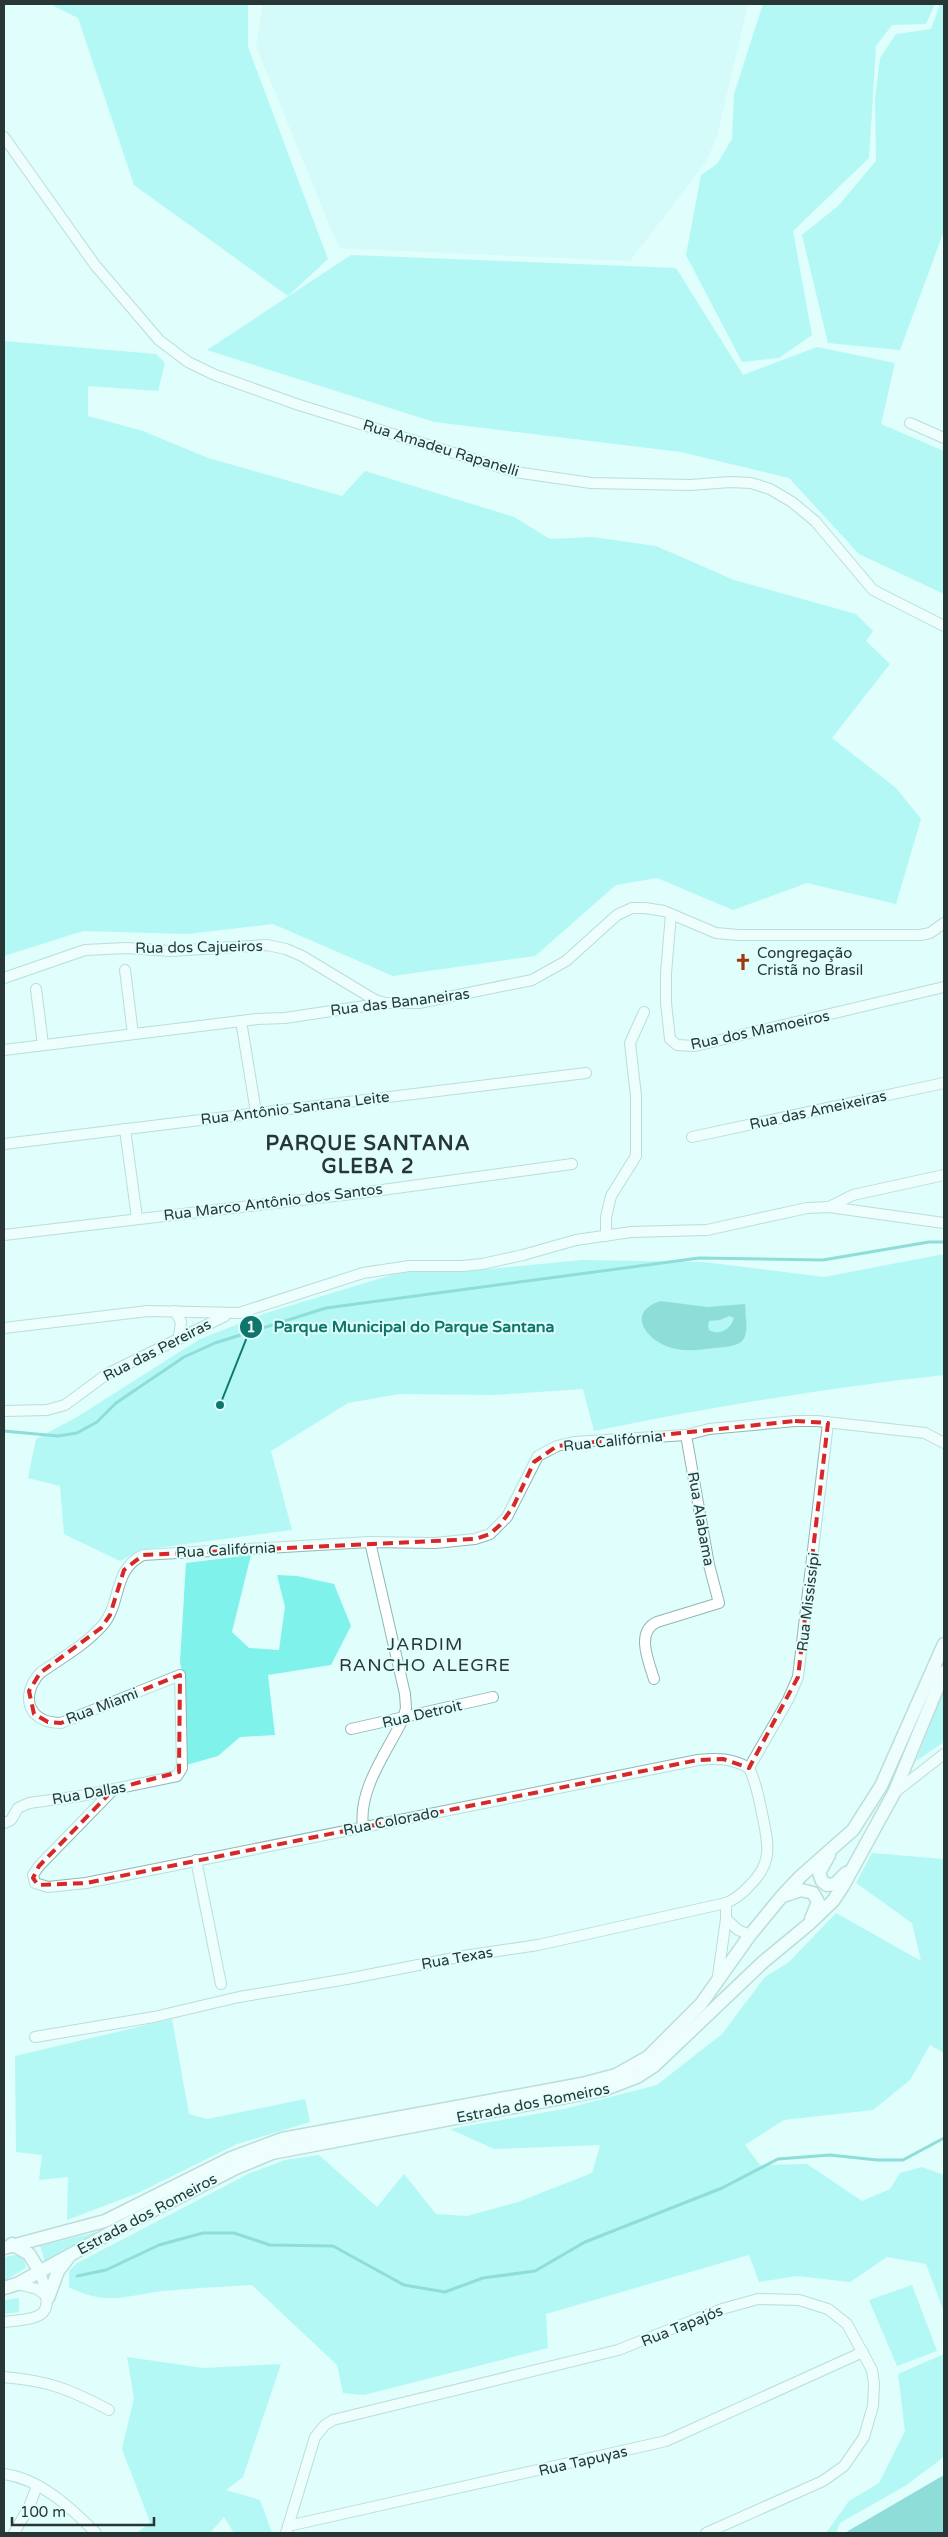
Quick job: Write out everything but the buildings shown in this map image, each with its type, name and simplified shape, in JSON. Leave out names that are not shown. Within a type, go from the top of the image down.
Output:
[{"type":"main road","name":"Estrada dos Romeiros","points":[[7,2245],[105,2221],[232,2158],[282,2139],[582,2084],[616,2075],[648,2057],[694,2012],[750,1935],[782,1896],[860,1821],[881,1786],[944,1644]]},
{"type":"main road","name":"Estrada dos Romeiros","points":[[4,2288],[17,2284],[236,2168],[272,2153],[584,2094],[620,2085],[645,2072],[668,2054],[762,1963],[809,1924],[833,1901],[857,1863],[894,1793],[944,1672]]},
{"type":"main road","points":[[832,1849],[819,1873],[822,1881],[827,1884],[835,1884],[857,1863]]},
{"type":"main road","points":[[782,1896],[801,1890],[813,1893],[818,1902],[809,1924]]},
{"type":"main road","points":[[7,2245],[29,2254],[40,2272]]},
{"type":"main road","points":[[48,2298],[58,2271],[70,2255]]},
{"type":"street","name":"Rua Amadeu Rapanelli","points":[[4,137],[95,265],[159,340],[188,362],[215,375],[296,404],[514,472],[592,483],[690,485],[730,482],[752,483],[770,489],[792,502],[815,521],[873,590],[944,626]]},
{"type":"street","points":[[910,423],[944,438]]},
{"type":"street","name":"Rua das Bananeiras","points":[[4,1050],[241,1021],[285,1018],[385,1003],[419,1003],[532,980],[566,961],[623,911],[645,908],[671,914],[716,933],[738,936],[920,935],[930,933],[944,923]]},
{"type":"street","name":"Rua dos Mamoeiros","points":[[671,914],[666,1003],[670,1039],[677,1045],[695,1046],[944,987]]},
{"type":"street","name":"Rua dos Cajueiros","points":[[4,978],[85,950],[126,948],[170,950],[267,946],[286,949],[302,956],[375,1000],[385,1003]]},
{"type":"street","points":[[125,970],[133,1034]]},
{"type":"street","points":[[36,989],[43,1045]]},
{"type":"street","points":[[606,1236],[606,1217],[610,1196],[636,1156],[636,1104],[630,1043],[644,1012]]},
{"type":"street","points":[[241,1021],[256,1112]]},
{"type":"street","name":"Rua Antônio Santana Leite","points":[[4,1144],[586,1073]]},
{"type":"street","name":"Rua das Ameixeiras","points":[[692,1137],[944,1083]]},
{"type":"street","points":[[125,1129],[136,1218]]},
{"type":"street","name":"Rua Marco Antônio dos Santos","points":[[4,1235],[350,1194],[572,1164]]},
{"type":"street","points":[[829,1207],[853,1195],[944,1174]]},
{"type":"street","points":[[853,1195],[862,1212]]},
{"type":"street","points":[[4,1328],[148,1310],[239,1313],[362,1273],[409,1266],[482,1264],[576,1240],[631,1232],[707,1230],[807,1208],[829,1207],[944,1223]]},
{"type":"street","points":[[175,1310],[181,1322],[180,1336]]},
{"type":"street","name":"Rua das Pereiras","points":[[4,1411],[47,1410],[65,1405],[107,1374],[180,1336],[228,1314]]},
{"type":"street","name":"Rua Califórnia","points":[[129,1564],[143,1556],[178,1552],[370,1542],[435,1543],[483,1537],[490,1534],[507,1517],[538,1456],[550,1449],[574,1442],[686,1435],[709,1429],[795,1421],[925,1433],[941,1438]]},
{"type":"street","name":"Rua Mississípi","points":[[749,1768],[788,1700],[798,1677],[828,1423]]},
{"type":"street","name":"Rua Alabama","points":[[654,1679],[645,1643],[649,1628],[657,1622],[719,1603],[709,1565],[686,1435]]},
{"type":"street","points":[[363,1827],[362,1811],[368,1788],[403,1719],[406,1708],[405,1694],[370,1542]]},
{"type":"street","name":"Rua Miami","points":[[129,1564],[124,1570],[110,1615],[101,1628],[32,1681],[29,1690],[31,1708],[42,1720],[66,1722],[180,1675],[182,1768],[179,1772]]},
{"type":"street","name":"Rua Detroit","points":[[351,1729],[403,1719],[493,1697]]},
{"type":"street","points":[[894,1793],[944,1754]]},
{"type":"street","name":"Rua Colorado","points":[[114,1789],[39,1866],[33,1881],[38,1886],[48,1888],[86,1883],[518,1798],[698,1760],[723,1759],[740,1763],[749,1768]]},
{"type":"street","name":"Rua Texas","points":[[35,2037],[154,2017],[239,1997],[347,1979],[464,1956],[538,1945],[726,1903],[737,1898],[757,1878],[764,1869],[767,1858],[768,1840],[753,1777],[749,1768]]},
{"type":"street","name":"Rua Dallas","points":[[4,1822],[11,1820],[18,1808],[29,1803],[177,1776],[179,1772]]},
{"type":"street","points":[[196,1860],[221,1984]]},
{"type":"street","points":[[716,1984],[726,1919],[726,1903]]},
{"type":"street","points":[[726,1919],[736,1929],[750,1935]]},
{"type":"street","points":[[4,2322],[39,2317],[44,2311],[48,2298],[40,2272]]},
{"type":"street","points":[[17,2284],[37,2289],[48,2298]]},
{"type":"street","name":"Rua Tapajós","points":[[287,2530],[315,2437],[325,2425],[333,2420],[618,2350],[722,2309],[758,2299],[799,2300],[828,2309],[846,2324],[872,2370],[874,2384],[873,2406],[864,2437],[844,2466],[823,2481],[706,2533]]},
{"type":"street","name":"Rua Tapuyas","points":[[287,2530],[666,2441],[863,2352]]},
{"type":"street","points":[[4,2377],[45,2382],[68,2389],[109,2410]]},
{"type":"street","points":[[4,2474],[22,2478],[59,2498],[96,2533]]},
{"type":"street","points":[[14,2533],[29,2507],[37,2486]]},
{"type":"highlighted area","points":[[795,1421],[828,1423],[798,1677],[749,1768],[723,1759],[698,1760],[86,1883],[38,1885],[33,1878],[39,1866],[114,1789],[179,1772],[180,1675],[61,1723],[48,1722],[34,1714],[29,1691],[40,1673],[101,1628],[110,1615],[124,1570],[143,1555],[475,1539],[490,1534],[500,1525],[513,1507],[534,1462],[557,1446]]},
{"type":"shaded area","points":[[50,4],[248,4],[248,47],[328,259],[288,296],[134,185],[78,18]]},
{"type":"shaded area","points":[[263,4],[748,4],[717,136],[707,160],[630,261],[339,248],[256,46]]},
{"type":"shaded area","points":[[763,4],[935,4],[926,24],[892,25],[876,46],[869,158],[793,231],[812,335],[779,358],[742,362],[686,255],[701,175],[717,164],[732,139],[734,94]]},
{"type":"shaded area","points":[[940,4],[944,4],[944,231],[900,350],[828,343],[802,235],[838,206],[876,161],[875,98],[880,58],[896,34],[931,29]]},
{"type":"shaded area","points":[[351,255],[676,268],[743,375],[817,347],[895,363],[881,424],[944,451],[944,594],[859,554],[789,478],[681,452],[434,422],[207,350]]},
{"type":"shaded area","points":[[4,341],[156,354],[165,363],[158,391],[88,386],[88,416],[143,431],[208,458],[342,496],[365,471],[514,517],[550,539],[593,537],[656,546],[734,580],[856,614],[873,631],[866,641],[890,664],[832,738],[896,788],[921,819],[896,904],[807,883],[733,910],[657,878],[616,885],[535,956],[393,976],[273,924],[187,934],[83,931],[4,956]]},
{"type":"shaded area","points":[[944,1254],[944,1375],[768,1399],[594,1431],[583,1389],[495,1395],[399,1394],[348,1403],[271,1451],[292,1530],[141,1550],[120,1561],[64,1534],[60,1486],[28,1478],[36,1439],[77,1417],[200,1339],[266,1313],[408,1270],[489,1269],[582,1260],[704,1262],[824,1277]]},
{"type":"shaded area","points":[[660,1301],[708,1307],[745,1304],[746,1335],[740,1343],[735,1345],[693,1350],[672,1348],[655,1339],[644,1326],[642,1319],[644,1312],[649,1306]],"holes":[[[729,1316],[734,1318],[728,1328],[721,1332],[709,1330],[709,1321],[720,1320]]]},
{"type":"shaded area","points":[[251,1555],[232,1632],[249,1648],[279,1650],[285,1607],[277,1575],[297,1576],[334,1584],[351,1626],[331,1665],[268,1675],[275,1735],[240,1737],[218,1756],[186,1765],[185,1685],[180,1662],[186,1563]]},
{"type":"shaded area","points":[[944,1690],[944,1742],[916,1761],[941,1697]]},
{"type":"shaded area","points":[[872,1853],[944,1859],[944,2053],[930,2045],[910,2080],[873,2110],[784,2120],[745,2145],[760,2165],[807,2164],[862,2201],[890,2189],[900,2173],[922,2167],[944,2175],[944,2312],[926,2264],[887,2257],[850,2282],[797,2276],[759,2282],[749,2255],[546,2314],[548,2348],[364,2395],[343,2393],[337,2365],[252,2285],[163,2291],[116,2298],[94,2296],[69,2287],[69,2271],[77,2263],[250,2173],[285,2160],[319,2155],[377,2207],[404,2174],[436,2214],[467,2216],[518,2202],[592,2173],[600,2145],[494,2149],[450,2129],[564,2109],[657,2085],[722,2034],[765,1977],[789,1962],[836,1913],[921,1961],[912,1923],[856,1883]]},
{"type":"shaded area","points":[[172,2019],[189,2114],[207,2119],[305,2099],[310,2122],[237,2144],[138,2193],[67,2220],[68,2177],[39,2180],[42,2155],[16,2152],[15,2056]]},
{"type":"shaded area","points":[[97,2232],[45,2262],[40,2246]]},
{"type":"shaded area","points":[[16,2255],[23,2257],[26,2268],[4,2281],[4,2257]]},
{"type":"shaded area","points":[[912,2285],[937,2351],[897,2366],[869,2300]]},
{"type":"shaded area","points":[[19,2298],[19,2312],[4,2314],[4,2300]]},
{"type":"shaded area","points":[[944,2354],[944,2457],[905,2486],[840,2523],[836,2533],[826,2533],[849,2501],[879,2483],[905,2431],[898,2374]]},
{"type":"shaded area","points":[[127,2357],[203,2368],[281,2364],[243,2477],[226,2490],[260,2500],[272,2533],[234,2533],[224,2517],[210,2533],[137,2533],[150,2522],[122,2449],[134,2398]]},
{"type":"shaded area","points":[[944,2475],[944,2533],[846,2533],[848,2531]]},
{"type":"waterway","points":[[4,1431],[58,1436],[77,1433],[97,1422],[116,1403],[184,1357],[215,1343],[326,1308],[699,1258],[823,1260],[929,1242],[944,1242]]},
{"type":"waterway","points":[[77,2276],[106,2270],[159,2245],[203,2233],[234,2233],[270,2245],[333,2246],[404,2285],[445,2292],[483,2278],[535,2271],[585,2242],[722,2188],[778,2159],[830,2155],[877,2160],[903,2160],[944,2138]]},
{"type":"place","name":"Congregação Cristã no Brasil","points":[[743,962]]},
{"type":"place","name":"Parque Municipal do Parque Santana","points":[[220,1405]]},
{"type":"district","name":"PARQUE SANTANA GLEBA 2","points":[[368,1154]]},
{"type":"district","name":"JARDIM RANCHO ALEGRE","points":[[425,1654]]}]
